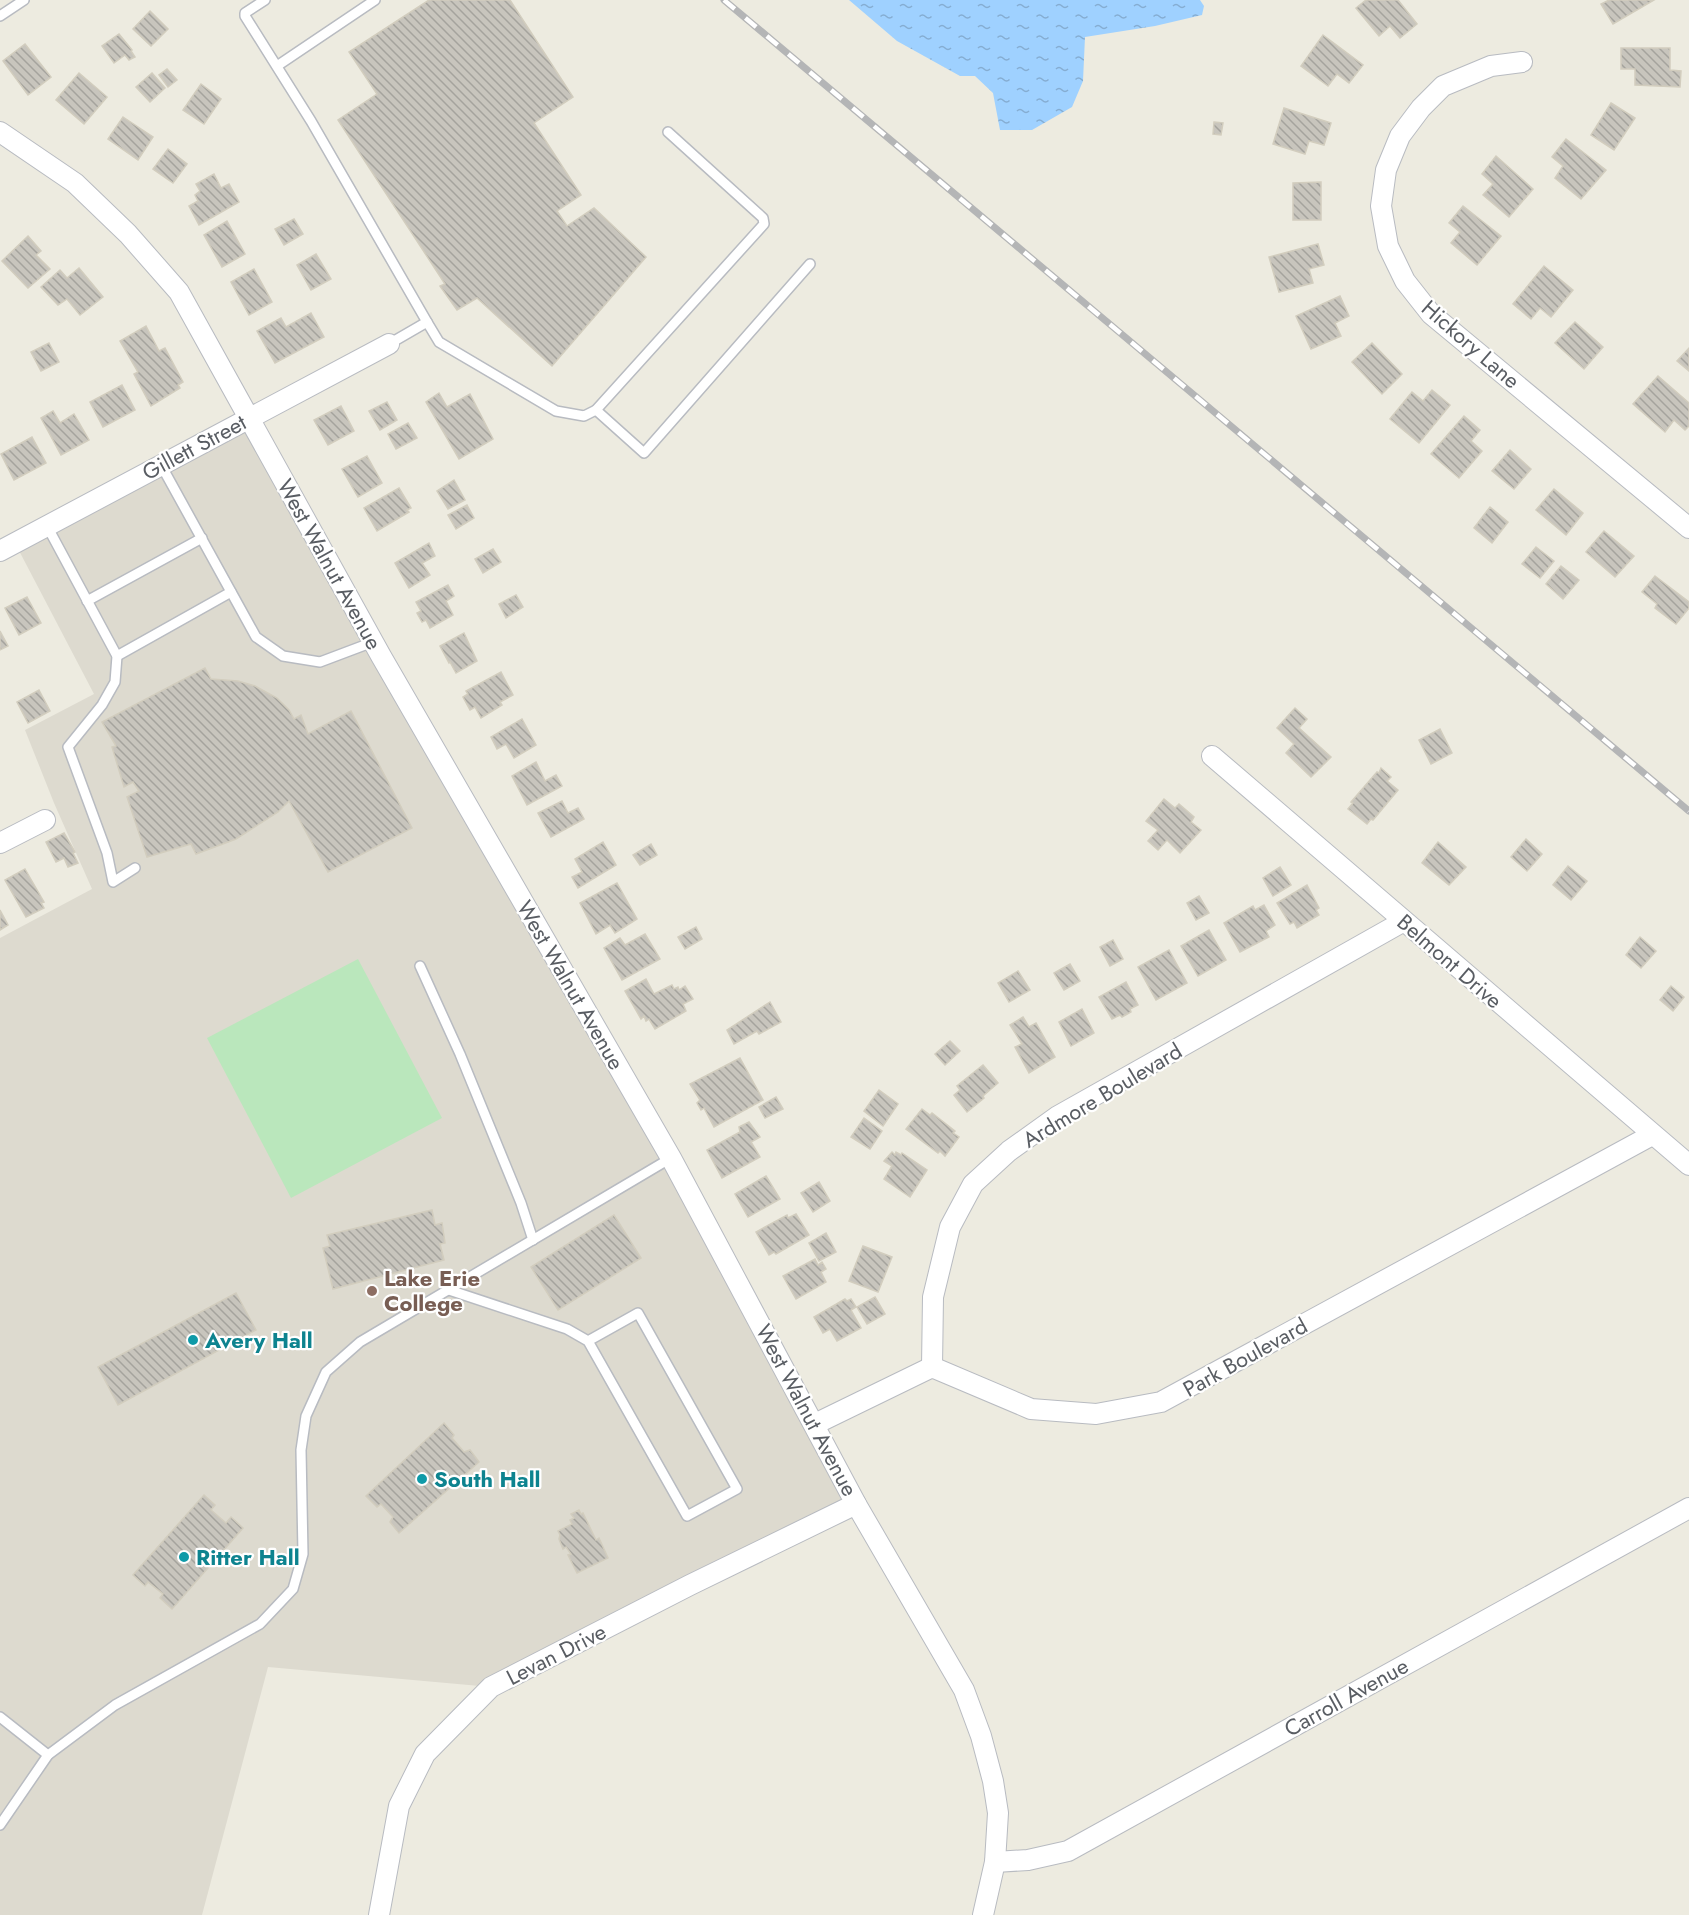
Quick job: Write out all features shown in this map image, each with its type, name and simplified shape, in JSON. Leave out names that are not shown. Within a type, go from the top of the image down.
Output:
[{"type":"street","name":"Hickory Lane","points":[[1522,62],[1491,66],[1443,86],[1421,108],[1400,136],[1386,170],[1381,206],[1389,246],[1405,281],[1431,314],[1687,523]]},
{"type":"street","name":"West Walnut Avenue","points":[[0,132],[75,183],[128,234],[179,292],[373,642],[671,1158],[856,1504],[963,1690],[981,1736],[993,1781],[998,1813],[995,1862],[983,1915]]},
{"type":"street","name":"Gillett Street","points":[[0,551],[389,344]]},
{"type":"street","name":"Belmont Drive","points":[[1212,756],[1689,1165]]},
{"type":"street","points":[[0,843],[45,820]]},
{"type":"street","name":"Ardmore Boulevard","points":[[932,1367],[933,1296],[950,1227],[973,1184],[1009,1151],[1058,1116],[1404,921]]},
{"type":"street","name":"Park Boulevard","points":[[932,1367],[1031,1409],[1096,1414],[1161,1402],[1652,1135]]},
{"type":"street","points":[[815,1424],[932,1367]]},
{"type":"street","name":"Levan Drive","points":[[379,1915],[399,1806],[425,1754],[491,1687],[856,1504]]},
{"type":"street","name":"Carroll Avenue","points":[[995,1862],[1028,1860],[1068,1851],[1689,1508]]},
{"type":"lane","points":[[0,16],[24,0]]},
{"type":"lane","points":[[265,0],[245,13],[245,16],[311,121],[439,342],[556,411],[584,416],[596,410],[764,224],[763,218],[668,132]]},
{"type":"lane","points":[[276,66],[375,0]]},
{"type":"lane","points":[[596,410],[644,453],[810,264]]},
{"type":"lane","points":[[389,344],[426,322]]},
{"type":"lane","points":[[161,465],[256,637],[283,656],[320,662],[373,642]]},
{"type":"lane","points":[[47,526],[117,656],[115,682],[102,705],[68,747],[107,853],[113,882],[135,868]]},
{"type":"lane","points":[[87,601],[202,538]]},
{"type":"lane","points":[[117,656],[231,592]]},
{"type":"lane","points":[[420,966],[460,1054],[521,1203],[533,1240]]},
{"type":"lane","points":[[1,1819],[48,1755],[115,1705],[260,1624],[293,1589],[303,1554],[301,1450],[306,1416],[326,1372],[360,1342],[671,1158]]},
{"type":"lane","points":[[449,1290],[567,1329],[588,1341],[687,1516],[737,1489],[638,1313],[588,1341]]},
{"type":"lane","points":[[0,1717],[48,1755]]},
{"type":"shaded area","name":"Lake Erie College","points":[[249,418],[856,1504],[491,1687],[268,1667],[202,1915],[0,1915],[0,938],[92,889],[25,730],[94,694],[15,543]]},
{"type":"green space","points":[[358,959],[442,1118],[291,1198],[207,1038]]},
{"type":"water","points":[[849,0],[1200,0],[1204,6],[1202,15],[1155,26],[1085,37],[1083,81],[1072,107],[1032,130],[1000,130],[993,93],[975,76],[960,76],[897,41]]},
{"type":"building","points":[[429,0],[510,0],[573,97],[534,123],[581,195],[557,211],[567,226],[594,208],[646,257],[552,366],[477,298],[457,310],[440,286],[445,284],[338,120],[377,94],[349,52]]},
{"type":"building","points":[[1366,0],[1398,0],[1417,24],[1400,38],[1390,26],[1379,36],[1356,8]]},
{"type":"building","points":[[1609,0],[1654,0],[1613,24],[1601,4]]},
{"type":"building","points":[[150,11],[168,29],[151,46],[133,29]]},
{"type":"building","points":[[119,34],[135,57],[129,60],[125,55],[114,63],[102,46]]},
{"type":"building","points":[[1323,35],[1363,65],[1349,83],[1337,74],[1328,86],[1301,66]]},
{"type":"building","points":[[25,44],[51,77],[28,95],[3,61]]},
{"type":"building","points":[[1621,48],[1670,48],[1670,70],[1681,71],[1680,87],[1635,85],[1635,69],[1621,69]]},
{"type":"building","points":[[167,69],[177,80],[168,87],[159,75]]},
{"type":"building","points":[[79,73],[107,97],[84,124],[56,100]]},
{"type":"building","points":[[152,73],[165,88],[150,102],[136,87]]},
{"type":"building","points":[[201,84],[221,99],[204,124],[183,110]]},
{"type":"building","points":[[1611,103],[1635,118],[1614,150],[1591,135]]},
{"type":"building","points":[[1284,108],[1331,123],[1324,145],[1309,141],[1305,154],[1273,144]]},
{"type":"building","points":[[123,117],[153,137],[138,160],[108,139]]},
{"type":"building","points":[[1214,122],[1223,123],[1221,135],[1213,134]]},
{"type":"building","points":[[1566,139],[1606,170],[1581,199],[1555,178],[1563,166],[1552,157]]},
{"type":"building","points":[[168,149],[187,164],[173,183],[153,169]]},
{"type":"building","points":[[1496,156],[1533,189],[1509,217],[1483,195],[1493,184],[1482,174]]},
{"type":"building","points":[[214,174],[221,188],[229,184],[239,202],[199,225],[189,206],[198,201],[195,195],[200,191],[196,184]]},
{"type":"building","points":[[1321,182],[1321,220],[1293,220],[1293,183]]},
{"type":"building","points":[[1463,206],[1501,236],[1477,265],[1451,243],[1460,232],[1449,223]]},
{"type":"building","points":[[294,219],[303,234],[284,245],[275,229]]},
{"type":"building","points":[[227,221],[245,254],[222,267],[204,235]]},
{"type":"building","points":[[28,236],[41,251],[36,255],[50,269],[28,288],[2,261]]},
{"type":"building","points":[[1318,244],[1324,265],[1309,269],[1313,283],[1279,292],[1269,257]]},
{"type":"building","points":[[316,254],[331,279],[311,290],[297,265]]},
{"type":"building","points":[[1544,266],[1573,290],[1551,317],[1540,308],[1531,319],[1513,304]]},
{"type":"building","points":[[79,268],[103,297],[80,315],[67,299],[58,305],[41,287],[60,270],[67,278]]},
{"type":"building","points":[[254,269],[272,302],[249,315],[231,282]]},
{"type":"building","points":[[1340,296],[1349,316],[1335,323],[1341,336],[1311,349],[1296,316]]},
{"type":"building","points":[[311,313],[324,337],[275,363],[257,331],[281,318],[286,327]]},
{"type":"building","points":[[1575,322],[1603,347],[1584,369],[1555,343]]},
{"type":"building","points":[[146,326],[159,351],[165,348],[183,382],[178,385],[180,388],[151,406],[134,374],[138,372],[120,341]]},
{"type":"building","points":[[49,343],[59,362],[41,371],[31,352]]},
{"type":"building","points":[[1372,343],[1402,374],[1382,394],[1352,362]]},
{"type":"building","points":[[1689,348],[1689,371],[1677,361]]},
{"type":"building","points":[[1658,376],[1689,403],[1689,426],[1685,430],[1674,420],[1665,432],[1633,404]]},
{"type":"building","points":[[122,385],[135,410],[103,427],[90,402]]},
{"type":"building","points":[[1432,390],[1450,405],[1419,443],[1390,419],[1412,392],[1423,401]]},
{"type":"building","points":[[439,393],[447,407],[470,394],[493,439],[459,459],[426,402]]},
{"type":"building","points":[[387,402],[397,420],[380,430],[369,411]]},
{"type":"building","points":[[341,406],[354,431],[328,445],[314,420]]},
{"type":"building","points":[[53,411],[60,423],[74,414],[89,440],[61,455],[41,418]]},
{"type":"building","points":[[1464,416],[1480,430],[1471,441],[1482,451],[1459,478],[1431,454]]},
{"type":"building","points":[[408,423],[417,438],[396,449],[388,434]]},
{"type":"building","points":[[32,437],[46,463],[14,480],[1,454]]},
{"type":"building","points":[[1510,450],[1531,469],[1514,489],[1492,471]]},
{"type":"building","points":[[367,456],[382,483],[358,497],[342,469]]},
{"type":"building","points":[[454,480],[465,500],[448,509],[437,491]]},
{"type":"building","points":[[399,488],[411,508],[407,510],[409,512],[377,531],[364,508]]},
{"type":"building","points":[[1554,489],[1583,513],[1566,535],[1536,510]]},
{"type":"building","points":[[467,505],[474,518],[456,529],[448,515]]},
{"type":"building","points":[[1490,507],[1508,522],[1492,543],[1474,528]]},
{"type":"building","points":[[1604,531],[1634,556],[1615,577],[1586,552]]},
{"type":"building","points":[[429,543],[435,556],[422,563],[430,575],[409,588],[395,563]]},
{"type":"building","points":[[1536,547],[1554,561],[1540,578],[1522,564]]},
{"type":"building","points":[[493,549],[501,562],[483,573],[475,559]]},
{"type":"building","points":[[1561,566],[1579,580],[1563,599],[1546,584]]},
{"type":"building","points":[[1655,576],[1689,602],[1689,608],[1676,624],[1655,608],[1657,604],[1642,592]]},
{"type":"building","points":[[448,585],[454,596],[446,601],[453,615],[430,628],[426,620],[422,622],[417,613],[421,611],[416,602]]},
{"type":"building","points":[[516,595],[523,607],[506,618],[499,604]]},
{"type":"building","points":[[27,597],[41,623],[19,635],[5,608]]},
{"type":"building","points":[[0,631],[8,646],[0,650]]},
{"type":"building","points":[[464,633],[477,661],[456,673],[440,646]]},
{"type":"building","points":[[205,668],[211,679],[238,681],[255,686],[277,698],[294,719],[301,715],[308,734],[351,711],[412,828],[328,872],[289,801],[278,812],[236,839],[196,854],[191,844],[147,857],[127,797],[139,791],[133,782],[124,787],[112,747],[116,746],[102,722]]},
{"type":"building","points":[[501,672],[513,695],[500,702],[502,705],[481,718],[475,707],[470,710],[463,697],[468,694],[466,691]]},
{"type":"building","points":[[39,690],[50,711],[28,723],[17,702]]},
{"type":"building","points":[[1295,708],[1307,719],[1299,728],[1331,757],[1311,777],[1286,753],[1294,744],[1277,728]]},
{"type":"building","points":[[522,719],[536,745],[514,758],[506,744],[497,749],[491,737]]},
{"type":"building","points":[[1440,729],[1452,753],[1431,764],[1419,740]]},
{"type":"building","points":[[536,762],[545,781],[556,775],[562,786],[527,805],[512,776]]},
{"type":"building","points":[[1381,768],[1391,777],[1387,781],[1398,790],[1367,824],[1348,809],[1353,803],[1351,802],[1377,772],[1379,773]]},
{"type":"building","points":[[1164,799],[1175,808],[1179,804],[1194,817],[1191,822],[1201,830],[1180,853],[1167,840],[1158,850],[1148,841],[1158,830],[1146,821]]},
{"type":"building","points":[[562,801],[568,813],[578,808],[584,819],[551,837],[538,813]]},
{"type":"building","points":[[64,833],[75,852],[73,853],[78,863],[68,867],[64,858],[56,862],[46,842]]},
{"type":"building","points":[[1526,839],[1542,854],[1527,871],[1511,857]]},
{"type":"building","points":[[603,842],[616,865],[578,888],[572,877],[582,872],[575,859]]},
{"type":"building","points":[[1438,842],[1466,867],[1449,885],[1422,863]]},
{"type":"building","points":[[651,844],[657,855],[640,865],[633,855]]},
{"type":"building","points":[[1568,866],[1587,881],[1571,900],[1553,885]]},
{"type":"building","points":[[1280,867],[1291,885],[1273,896],[1263,878]]},
{"type":"building","points":[[25,869],[44,902],[41,903],[44,908],[26,917],[5,880]]},
{"type":"building","points":[[617,883],[637,919],[615,933],[610,925],[596,934],[580,903]]},
{"type":"building","points":[[1307,885],[1319,908],[1316,910],[1319,915],[1297,928],[1294,922],[1290,924],[1277,903]]},
{"type":"building","points":[[1199,896],[1209,913],[1196,920],[1187,903]]},
{"type":"building","points":[[1264,905],[1275,925],[1266,931],[1269,937],[1240,952],[1224,923],[1253,906],[1255,910]]},
{"type":"building","points":[[0,910],[8,925],[0,930]]},
{"type":"building","points":[[696,927],[702,939],[685,949],[678,937]]},
{"type":"building","points":[[1209,930],[1226,960],[1198,976],[1181,946]]},
{"type":"building","points":[[645,934],[660,959],[622,980],[604,948],[620,938],[625,945]]},
{"type":"building","points":[[1640,937],[1656,951],[1641,968],[1626,955]]},
{"type":"building","points":[[1113,940],[1123,959],[1110,966],[1100,947]]},
{"type":"building","points":[[1169,950],[1187,983],[1156,1000],[1138,967]]},
{"type":"building","points":[[1070,964],[1080,981],[1064,990],[1054,973]]},
{"type":"building","points":[[1018,971],[1030,990],[1009,1002],[998,983]]},
{"type":"building","points":[[646,979],[654,994],[672,985],[674,989],[678,987],[679,990],[685,986],[693,999],[683,1004],[686,1011],[655,1029],[649,1019],[646,1021],[644,1016],[641,1019],[625,991]]},
{"type":"building","points":[[1126,982],[1138,1005],[1122,1017],[1120,1015],[1112,1019],[1099,997]]},
{"type":"building","points":[[1671,986],[1684,997],[1673,1011],[1660,1000]]},
{"type":"building","points":[[770,1002],[781,1022],[759,1034],[757,1031],[734,1044],[727,1030]]},
{"type":"building","points":[[1082,1009],[1094,1033],[1071,1046],[1059,1022]]},
{"type":"building","points":[[1023,1017],[1029,1027],[1036,1023],[1055,1057],[1029,1073],[1015,1047],[1022,1044],[1010,1025]]},
{"type":"building","points":[[950,1041],[960,1051],[945,1065],[935,1054]]},
{"type":"building","points":[[740,1058],[763,1100],[714,1127],[704,1108],[701,1110],[697,1103],[700,1100],[690,1084]]},
{"type":"building","points":[[983,1065],[998,1083],[967,1112],[954,1095],[960,1090],[957,1086]]},
{"type":"building","points":[[879,1090],[898,1104],[883,1126],[864,1111]]},
{"type":"building","points":[[776,1097],[783,1109],[765,1118],[759,1107]]},
{"type":"building","points":[[922,1109],[930,1115],[932,1113],[955,1131],[953,1133],[959,1137],[945,1156],[906,1129]]},
{"type":"building","points":[[864,1118],[882,1131],[870,1149],[851,1137]]},
{"type":"building","points":[[749,1122],[760,1137],[751,1142],[760,1157],[722,1178],[707,1150],[740,1132],[739,1127]]},
{"type":"building","points":[[892,1152],[895,1155],[896,1152],[901,1155],[902,1153],[927,1170],[910,1197],[884,1179],[892,1166],[884,1161]]},
{"type":"building","points":[[766,1176],[780,1199],[748,1217],[735,1194]]},
{"type":"building","points":[[819,1182],[830,1201],[813,1212],[801,1193]]},
{"type":"building","points":[[432,1210],[435,1225],[442,1223],[445,1243],[440,1244],[444,1260],[333,1289],[323,1248],[330,1246],[327,1235]]},
{"type":"building","points":[[796,1214],[809,1235],[776,1254],[774,1252],[769,1255],[756,1232],[787,1215],[788,1218]]},
{"type":"building","points":[[614,1215],[641,1258],[558,1310],[531,1267]]},
{"type":"building","points":[[826,1233],[836,1252],[819,1261],[809,1243]]},
{"type":"building","points":[[863,1246],[892,1257],[878,1292],[849,1281]]},
{"type":"building","points":[[815,1259],[818,1265],[822,1262],[826,1269],[821,1272],[826,1282],[796,1299],[783,1276]]},
{"type":"building","name":"Avery Hall","points":[[236,1293],[256,1330],[118,1405],[98,1367]]},
{"type":"building","points":[[875,1297],[885,1314],[867,1324],[857,1307]]},
{"type":"building","points":[[845,1299],[847,1301],[851,1299],[856,1307],[851,1310],[861,1328],[837,1341],[830,1329],[823,1333],[814,1317]]},
{"type":"building","name":"South Hall","points":[[444,1423],[454,1435],[452,1438],[464,1452],[470,1450],[479,1462],[399,1533],[390,1522],[393,1517],[381,1504],[377,1507],[366,1496]]},
{"type":"building","name":"Ritter Hall","points":[[204,1495],[215,1505],[211,1510],[226,1523],[231,1517],[243,1528],[172,1609],[160,1598],[163,1594],[148,1582],[145,1586],[133,1575]]},
{"type":"building","points":[[579,1510],[581,1514],[583,1513],[596,1540],[599,1538],[608,1558],[577,1573],[568,1555],[571,1554],[566,1547],[563,1549],[558,1531],[572,1524],[570,1520],[574,1518],[571,1514]]},
{"type":"railway","points":[[724,0],[1689,811]]},
{"type":"place","name":"Lake Erie College","points":[[372,1291]]},
{"type":"place","name":"Avery Hall","points":[[193,1340]]},
{"type":"place","name":"South Hall","points":[[422,1479]]},
{"type":"place","name":"Ritter Hall","points":[[184,1557]]}]
